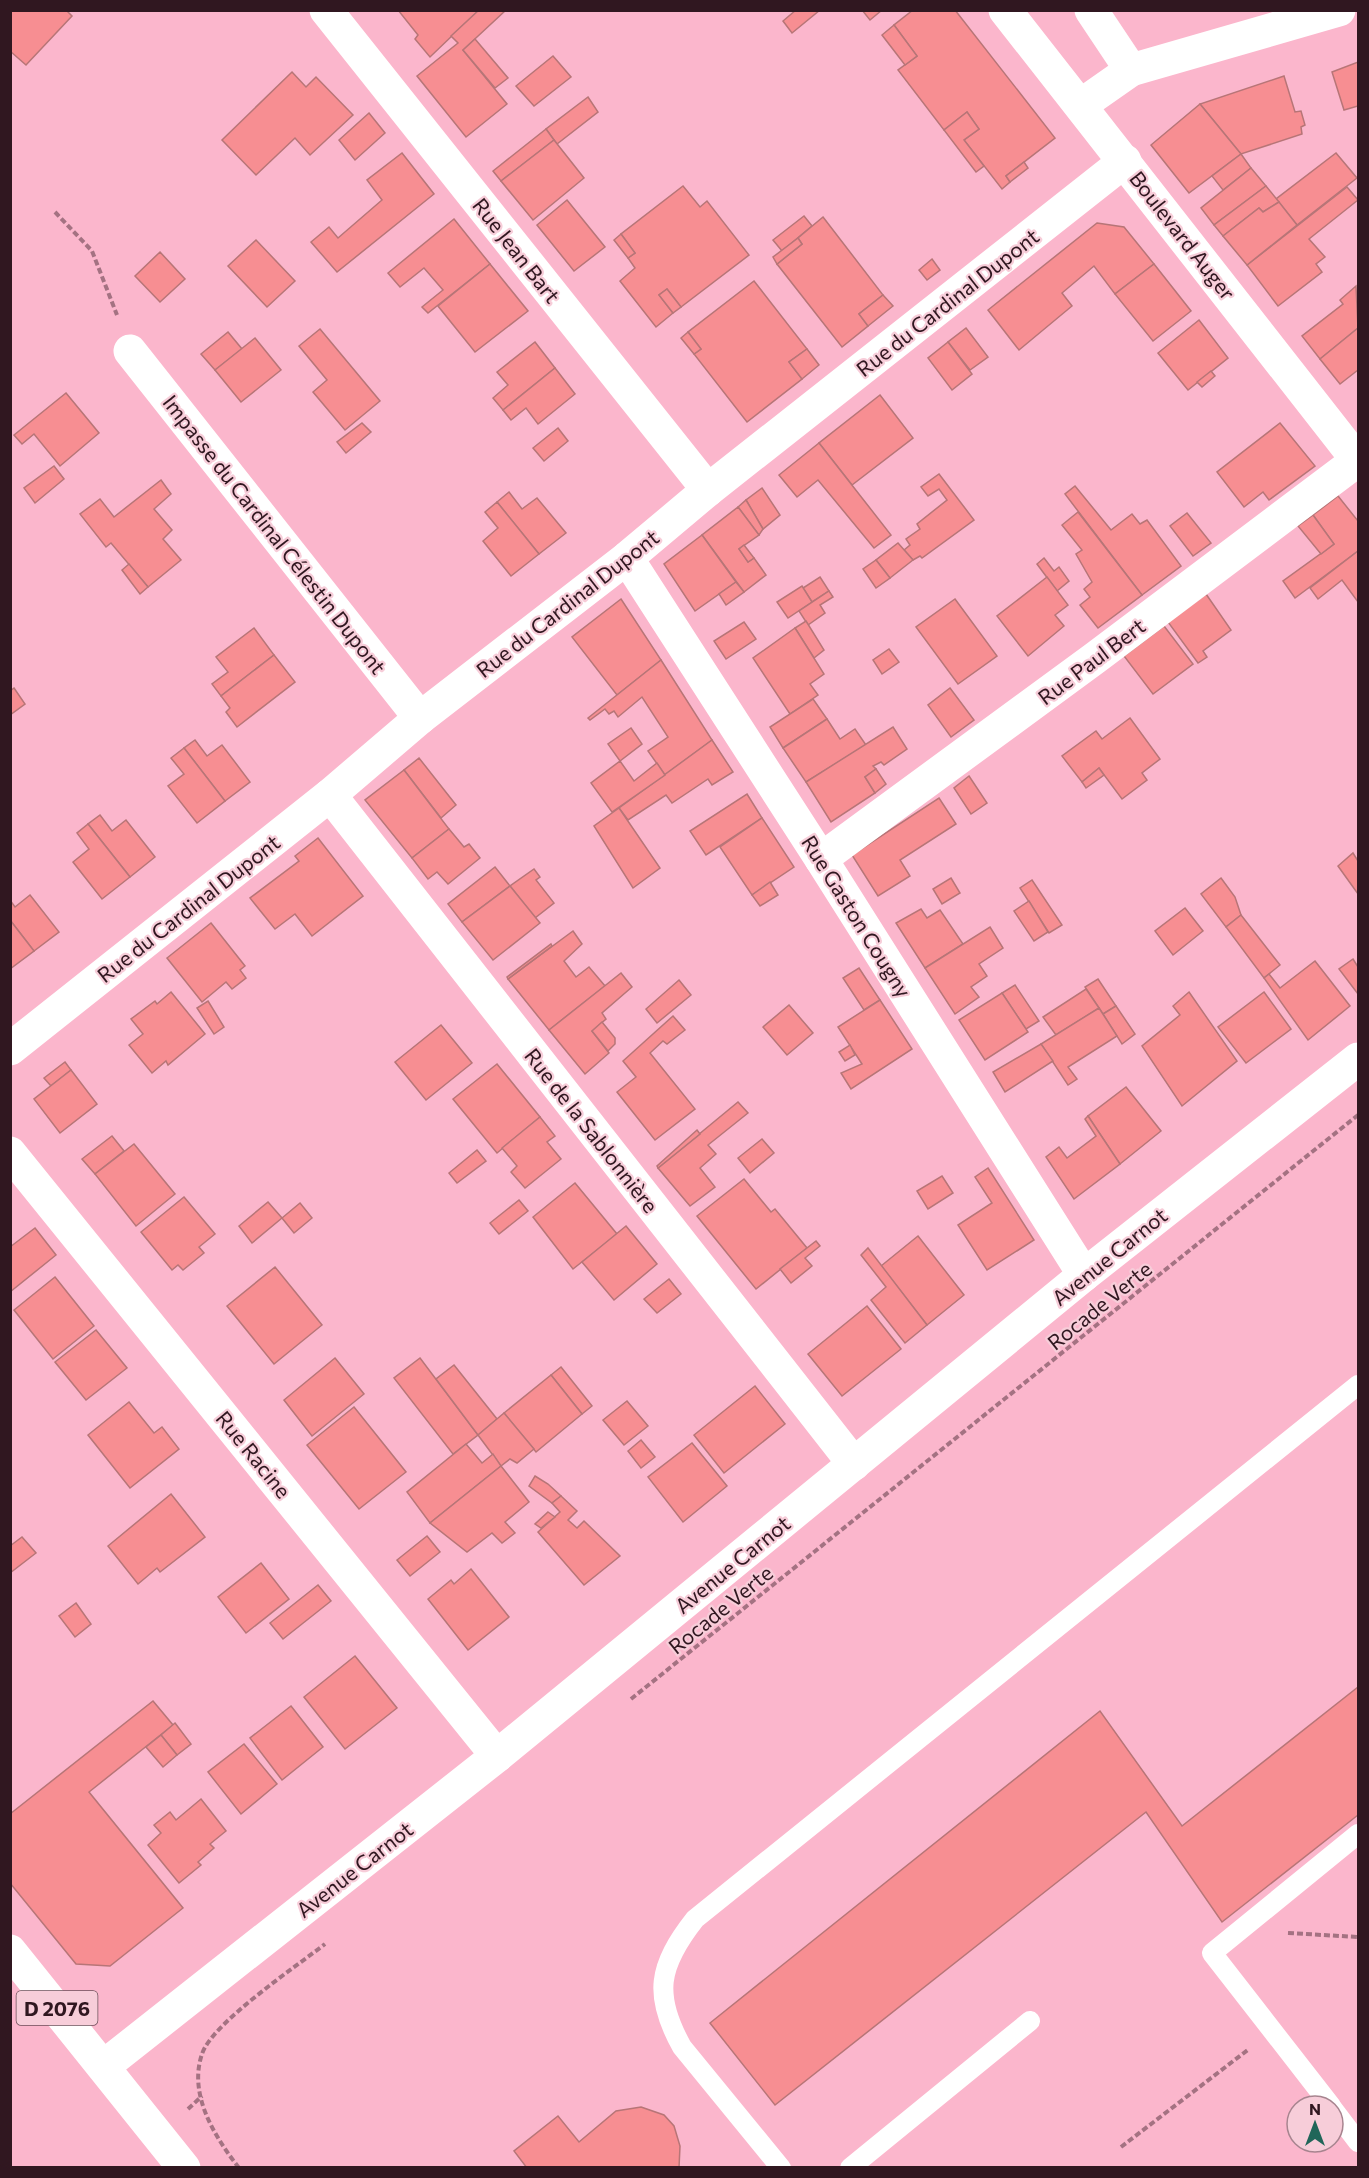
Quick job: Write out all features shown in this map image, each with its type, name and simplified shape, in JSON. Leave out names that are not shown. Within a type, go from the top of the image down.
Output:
[{"type":"street","name":"Rue Jean Bart","points":[[326,10],[708,490]]},
{"type":"street","name":"Boulevard Auger","points":[[1005,10],[1358,460]]},
{"type":"street","points":[[1091,10],[1131,69]]},
{"type":"street","points":[[1081,105],[1131,69],[1339,10]]},
{"type":"street","name":"Rue du Cardinal Dupont","points":[[10,1049],[330,795],[420,718],[627,558],[708,490],[1125,161]]},
{"type":"street","name":"Impasse du Cardinal Célestin Dupont","points":[[130,351],[420,718]]},
{"type":"street","name":"Rue Paul Bert","points":[[821,859],[1095,658],[1358,460]]},
{"type":"street","name":"Rue Gaston Cougny","points":[[627,558],[821,859],[1084,1275]]},
{"type":"street","name":"Rue de la Sablonnière","points":[[330,795],[854,1464]]},
{"type":"street","name":"Avenue Carnot","points":[[104,2066],[497,1756],[1084,1275],[1359,1059]]},
{"type":"street","name":"Rue Racine","points":[[10,1153],[497,1756]]},
{"type":"street","name":"D 2076","points":[[10,1951],[184,2168]]},
{"type":"lane","points":[[781,2168],[682,2047],[669,2024],[663,2006],[663,1989],[671,1956],[680,1938],[694,1919],[1359,1385]]},
{"type":"lane","points":[[1321,2094],[1212,1953],[1359,1834]]},
{"type":"lane","points":[[850,2168],[1030,2021]]},
{"type":"lane","points":[[1345,2124],[1359,2142]]},
{"type":"path","points":[[55,213],[92,251],[130,351]]},
{"type":"path","name":"Rocade Verte","points":[[624,1705],[1359,1115]]},
{"type":"path","points":[[1240,1930],[1359,1937]]},
{"type":"path","points":[[239,2168],[210,2128],[201,2096],[202,2054],[223,2025],[326,1943]]},
{"type":"path","points":[[1121,2147],[1272,2031]]},
{"type":"path","points":[[188,2109],[201,2096]]},
{"type":"building","points":[[10,10],[66,10],[72,16],[26,65],[10,51]]},
{"type":"building","points":[[398,10],[479,10],[430,57],[415,39],[418,35]]},
{"type":"building","points":[[479,10],[506,10],[463,50],[507,104],[466,137],[417,76],[458,43],[451,36]]},
{"type":"building","points":[[796,10],[820,10],[792,33],[783,21]]},
{"type":"building","points":[[862,10],[882,10],[870,20]]},
{"type":"building","points":[[913,10],[955,10],[1055,138],[1006,176],[1010,182],[1002,189],[964,140],[979,129],[967,112],[944,130],[898,70],[917,56],[894,25]]},
{"type":"building","points":[[894,25],[917,56],[905,65],[882,35]]},
{"type":"building","points":[[475,39],[508,78],[495,88],[463,50]]},
{"type":"building","points":[[553,56],[571,77],[534,106],[516,86]]},
{"type":"building","points":[[1358,62],[1358,106],[1344,110],[1332,72]]},
{"type":"building","points":[[292,72],[306,87],[316,77],[353,115],[310,155],[295,138],[256,175],[222,140]]},
{"type":"building","points":[[1284,76],[1295,112],[1301,111],[1305,125],[1301,127],[1302,134],[1241,154],[1200,104]]},
{"type":"building","points":[[588,97],[598,112],[557,144],[546,129]]},
{"type":"building","points":[[1200,104],[1241,154],[1189,193],[1151,145]]},
{"type":"building","points":[[967,112],[979,129],[964,140],[984,166],[976,172],[944,130]]},
{"type":"building","points":[[369,113],[385,133],[355,160],[339,140]]},
{"type":"building","points":[[546,129],[554,140],[501,181],[493,171]]},
{"type":"building","points":[[554,140],[584,178],[533,220],[501,181]]},
{"type":"building","points":[[402,153],[434,194],[337,272],[311,242],[329,227],[338,238],[382,200],[367,180]]},
{"type":"building","points":[[1336,153],[1357,178],[1297,225],[1276,199]]},
{"type":"building","points":[[1241,154],[1251,168],[1223,190],[1212,176]]},
{"type":"building","points":[[1024,162],[1028,168],[1010,182],[1006,176]]},
{"type":"building","points":[[1251,168],[1266,186],[1214,225],[1201,208]]},
{"type":"building","points":[[683,186],[700,207],[707,201],[749,255],[681,307],[667,289],[659,295],[673,313],[656,327],[620,281],[635,268],[628,258],[635,253],[621,234]]},
{"type":"building","points":[[1266,186],[1279,202],[1263,212],[1259,208],[1223,236],[1214,225]]},
{"type":"building","points":[[1347,187],[1358,200],[1309,239],[1325,257],[1316,264],[1322,272],[1278,306],[1247,265]]},
{"type":"building","points":[[567,200],[605,247],[574,271],[537,225]]},
{"type":"building","points":[[1279,202],[1297,225],[1247,265],[1223,236],[1259,208],[1263,212]]},
{"type":"building","points":[[804,216],[812,226],[782,251],[773,240]]},
{"type":"building","points":[[823,217],[883,295],[859,314],[868,326],[842,347],[777,264],[802,244],[798,238]]},
{"type":"building","points":[[454,219],[490,264],[428,313],[422,307],[443,290],[424,268],[400,287],[388,273]]},
{"type":"building","points":[[1097,223],[1124,227],[1154,264],[1115,294],[1094,266],[1062,293],[1072,306],[1019,350],[988,310]]},
{"type":"building","points":[[621,234],[635,253],[628,258],[614,240]]},
{"type":"building","points":[[798,238],[802,244],[777,264],[773,257]]},
{"type":"building","points":[[256,240],[295,281],[267,307],[228,266]]},
{"type":"building","points":[[160,252],[185,279],[160,302],[135,276]]},
{"type":"building","points":[[932,259],[940,270],[927,280],[919,270]]},
{"type":"building","points":[[490,264],[528,311],[475,352],[438,306]]},
{"type":"building","points":[[1154,264],[1191,311],[1153,341],[1115,294]]},
{"type":"building","points":[[754,281],[807,349],[789,362],[802,379],[747,422],[694,354],[701,349],[688,332]]},
{"type":"building","points":[[1356,286],[1358,328],[1320,359],[1302,336],[1343,304],[1340,300]]},
{"type":"building","points":[[667,289],[681,307],[673,313],[659,295]]},
{"type":"building","points":[[883,295],[893,306],[868,326],[859,314]]},
{"type":"building","points":[[1199,320],[1228,358],[1188,390],[1158,353]]},
{"type":"building","points":[[966,328],[988,357],[970,370],[948,342]]},
{"type":"building","points":[[1358,328],[1358,370],[1340,384],[1320,359]]},
{"type":"building","points":[[320,329],[380,401],[345,430],[313,392],[327,380],[299,346]]},
{"type":"building","points":[[228,332],[242,349],[215,370],[201,354]]},
{"type":"building","points":[[688,332],[701,349],[694,354],[681,338]]},
{"type":"building","points":[[255,338],[281,370],[241,402],[215,370]]},
{"type":"building","points":[[535,342],[555,368],[503,410],[493,398],[508,385],[497,372]]},
{"type":"building","points":[[948,342],[972,374],[952,390],[928,358]]},
{"type":"building","points":[[807,349],[819,365],[802,379],[789,362]]},
{"type":"building","points":[[555,368],[575,394],[538,424],[526,408],[511,420],[503,410]]},
{"type":"building","points":[[1211,371],[1215,376],[1202,387],[1197,382]]},
{"type":"building","points":[[66,393],[99,433],[60,466],[34,434],[22,444],[14,435]]},
{"type":"building","points":[[880,395],[913,438],[852,485],[819,443]]},
{"type":"building","points":[[362,423],[371,432],[346,453],[337,442]]},
{"type":"building","points":[[1280,423],[1315,466],[1269,500],[1263,492],[1244,507],[1217,472]]},
{"type":"building","points":[[558,428],[568,441],[544,461],[533,448]]},
{"type":"building","points":[[819,443],[891,535],[874,548],[818,480],[797,497],[779,475]]},
{"type":"building","points":[[54,466],[64,479],[35,503],[24,488]]},
{"type":"building","points":[[939,474],[974,520],[922,558],[920,556],[913,560],[904,550],[910,545],[906,539],[920,529],[917,524],[947,500],[939,489],[928,496],[921,487]]},
{"type":"building","points":[[161,480],[171,494],[154,509],[172,530],[163,539],[181,560],[148,587],[111,543],[106,547],[80,514],[100,499],[114,517]]},
{"type":"building","points":[[1075,486],[1111,530],[1132,514],[1140,524],[1147,520],[1181,566],[1142,595],[1065,494]]},
{"type":"building","points":[[762,488],[780,515],[763,529],[746,500]]},
{"type":"building","points":[[509,492],[522,509],[537,498],[566,533],[539,554],[497,502]]},
{"type":"building","points":[[1338,496],[1358,521],[1358,551],[1295,598],[1283,581],[1334,544],[1313,515]]},
{"type":"building","points":[[746,500],[763,529],[759,535],[738,507]]},
{"type":"building","points":[[497,502],[539,554],[511,576],[483,541],[498,528],[485,512]]},
{"type":"building","points":[[738,507],[759,535],[739,549],[748,562],[754,558],[766,575],[744,592],[702,535]]},
{"type":"building","points":[[1078,512],[1142,595],[1098,628],[1080,605],[1090,597],[1084,589],[1092,582],[1076,554],[1082,550],[1062,525]]},
{"type":"building","points":[[1187,513],[1211,543],[1193,556],[1170,526]]},
{"type":"building","points":[[1313,515],[1334,544],[1321,554],[1298,526]]},
{"type":"building","points":[[702,535],[736,582],[695,611],[664,564]]},
{"type":"building","points":[[898,543],[913,560],[890,578],[876,560]]},
{"type":"building","points":[[744,545],[754,558],[748,562],[739,549]]},
{"type":"building","points":[[1358,551],[1358,602],[1342,580],[1318,599],[1310,588]]},
{"type":"building","points":[[1044,558],[1054,571],[1059,567],[1069,581],[1057,591],[1037,564]]},
{"type":"building","points":[[876,560],[890,578],[876,588],[863,569]]},
{"type":"building","points":[[129,564],[148,587],[140,594],[122,570]]},
{"type":"building","points":[[820,577],[829,591],[812,602],[803,588]]},
{"type":"building","points":[[1047,577],[1068,605],[1055,615],[1064,626],[1028,656],[997,616]]},
{"type":"building","points":[[736,582],[744,592],[726,605],[719,594]]},
{"type":"building","points":[[802,586],[812,602],[788,618],[777,602]]},
{"type":"building","points":[[829,591],[833,597],[820,605],[825,613],[808,625],[799,611]]},
{"type":"building","points":[[1206,594],[1231,630],[1203,651],[1207,657],[1198,663],[1168,622]]},
{"type":"building","points":[[621,599],[661,660],[617,695],[572,637]]},
{"type":"building","points":[[955,599],[997,656],[958,684],[916,627]]},
{"type":"building","points":[[806,621],[824,650],[814,658],[795,628]]},
{"type":"building","points":[[744,622],[756,639],[726,659],[714,641]]},
{"type":"building","points":[[1164,626],[1193,664],[1153,694],[1124,656]]},
{"type":"building","points":[[254,628],[274,655],[221,696],[212,684],[228,672],[216,657]]},
{"type":"building","points":[[795,628],[824,674],[810,684],[818,695],[790,714],[753,658]]},
{"type":"building","points":[[889,649],[899,662],[882,674],[873,660]]},
{"type":"building","points":[[274,655],[295,682],[237,727],[226,712],[230,708],[221,696]]},
{"type":"building","points":[[661,660],[712,740],[665,775],[648,751],[668,737],[642,697],[618,717],[614,711],[609,714],[605,709],[590,720],[588,718]]},
{"type":"building","points":[[14,688],[25,704],[10,715],[10,691]]},
{"type":"building","points":[[950,688],[974,720],[951,737],[928,705]]},
{"type":"building","points":[[813,699],[827,719],[783,748],[770,727]]},
{"type":"building","points":[[1130,718],[1160,759],[1142,773],[1147,780],[1122,799],[1099,768],[1082,782],[1062,756],[1096,731],[1102,739]]},
{"type":"building","points":[[827,719],[840,739],[855,729],[866,745],[806,782],[783,748]]},
{"type":"building","points":[[893,727],[907,749],[884,765],[881,762],[873,766],[876,769],[865,777],[875,793],[831,822],[806,782]]},
{"type":"building","points":[[631,728],[642,744],[620,761],[608,744]]},
{"type":"building","points":[[195,740],[207,756],[222,745],[250,782],[225,801],[184,748]]},
{"type":"building","points":[[712,740],[733,772],[712,785],[708,779],[672,803],[666,795],[628,820],[619,808]]},
{"type":"building","points":[[184,748],[225,801],[197,823],[168,786],[184,774],[171,758]]},
{"type":"building","points":[[419,758],[456,805],[441,818],[404,770]]},
{"type":"building","points":[[620,761],[634,781],[657,763],[665,775],[612,812],[591,783]]},
{"type":"building","points":[[1099,768],[1104,775],[1086,788],[1082,782]]},
{"type":"building","points":[[876,769],[886,784],[875,793],[865,777]]},
{"type":"building","points":[[404,770],[449,829],[412,858],[365,800]]},
{"type":"building","points":[[969,776],[987,803],[971,814],[954,788]]},
{"type":"building","points":[[747,794],[762,818],[706,855],[690,831]]},
{"type":"building","points":[[939,798],[956,824],[900,860],[910,876],[878,896],[852,855]]},
{"type":"building","points":[[619,808],[660,868],[633,888],[594,826]]},
{"type":"building","points":[[100,815],[112,831],[126,820],[155,857],[130,877],[88,824]]},
{"type":"building","points":[[762,818],[794,867],[752,895],[720,847]]},
{"type":"building","points":[[88,824],[130,877],[102,899],[73,862],[89,849],[77,833]]},
{"type":"building","points":[[449,829],[464,847],[469,844],[480,858],[448,884],[437,872],[428,879],[412,858]]},
{"type":"building","points":[[318,838],[363,896],[312,936],[295,914],[275,929],[250,898],[299,861],[295,856]]},
{"type":"building","points":[[1353,853],[1358,861],[1358,894],[1338,866]]},
{"type":"building","points":[[495,867],[510,886],[462,922],[448,904]]},
{"type":"building","points":[[534,869],[540,877],[536,880],[554,903],[535,918],[510,886]]},
{"type":"building","points":[[951,878],[960,893],[942,904],[933,889]]},
{"type":"building","points":[[1221,878],[1235,897],[1241,915],[1226,927],[1201,894]]},
{"type":"building","points":[[1032,880],[1062,925],[1049,933],[1020,888]]},
{"type":"building","points":[[770,882],[778,895],[760,906],[752,895]]},
{"type":"building","points":[[510,886],[540,923],[493,960],[462,922]]},
{"type":"building","points":[[30,895],[59,932],[34,951],[10,920],[10,900],[15,907]]},
{"type":"building","points":[[1029,901],[1048,932],[1034,941],[1014,911]]},
{"type":"building","points":[[1185,908],[1203,931],[1173,955],[1155,931]]},
{"type":"building","points":[[921,909],[927,918],[940,910],[963,944],[925,968],[896,923]]},
{"type":"building","points":[[1241,915],[1280,965],[1264,978],[1226,927]]},
{"type":"building","points":[[10,920],[34,951],[10,969]]},
{"type":"building","points":[[211,923],[245,966],[240,970],[246,978],[232,989],[226,982],[202,1002],[167,958]]},
{"type":"building","points":[[990,927],[1003,948],[979,964],[987,976],[971,987],[979,997],[955,1014],[925,968]]},
{"type":"building","points":[[573,931],[582,944],[564,961],[576,977],[589,967],[605,986],[549,1030],[508,979]]},
{"type":"building","points":[[551,944],[552,946],[508,979],[507,977]]},
{"type":"building","points":[[1353,959],[1358,967],[1358,994],[1339,969]]},
{"type":"building","points":[[1315,961],[1350,1006],[1308,1040],[1264,978],[1269,974],[1280,988]]},
{"type":"building","points":[[859,968],[880,1000],[864,1010],[843,978]]},
{"type":"building","points":[[621,973],[632,987],[602,1013],[606,1019],[592,1031],[609,1053],[585,1074],[549,1030]]},
{"type":"building","points":[[1098,979],[1116,1006],[1103,1014],[1085,987]]},
{"type":"building","points":[[679,980],[691,995],[657,1023],[646,1009]]},
{"type":"building","points":[[1015,985],[1039,1021],[1026,1029],[1002,993]]},
{"type":"building","points":[[1086,989],[1099,1008],[1056,1035],[1043,1017]]},
{"type":"building","points":[[171,992],[205,1034],[168,1065],[166,1061],[152,1073],[129,1045],[143,1034],[131,1019],[155,1001],[157,1004]]},
{"type":"building","points":[[1189,992],[1237,1061],[1182,1106],[1142,1046],[1180,1015],[1173,1006]]},
{"type":"building","points":[[1264,992],[1291,1029],[1246,1063],[1218,1027]]},
{"type":"building","points":[[1002,993],[1028,1032],[985,1060],[959,1020]]},
{"type":"building","points":[[880,1000],[912,1049],[851,1089],[841,1073],[862,1064],[838,1027]]},
{"type":"building","points":[[208,1001],[224,1027],[214,1034],[197,1008]]},
{"type":"building","points":[[789,1005],[813,1033],[787,1055],[763,1027]]},
{"type":"building","points":[[1116,1006],[1135,1034],[1122,1044],[1103,1014]]},
{"type":"building","points":[[1099,1008],[1117,1036],[1068,1067],[1077,1079],[1068,1085],[1041,1044]]},
{"type":"building","points":[[673,1016],[685,1030],[667,1044],[663,1041],[650,1053],[695,1109],[655,1140],[617,1092],[636,1077],[623,1061]]},
{"type":"building","points":[[602,1022],[615,1038],[615,1044],[608,1051],[592,1031]]},
{"type":"building","points":[[441,1025],[472,1063],[426,1100],[395,1062]]},
{"type":"building","points":[[1041,1044],[1053,1061],[1005,1092],[993,1072]]},
{"type":"building","points":[[850,1045],[855,1055],[845,1061],[839,1052]]},
{"type":"building","points":[[65,1062],[71,1070],[51,1086],[44,1078]]},
{"type":"building","points":[[497,1064],[540,1117],[497,1153],[453,1099]]},
{"type":"building","points":[[71,1070],[97,1104],[60,1133],[34,1099]]},
{"type":"building","points":[[1126,1087],[1161,1131],[1120,1164],[1088,1116]]},
{"type":"building","points":[[738,1102],[748,1113],[708,1145],[716,1154],[700,1168],[715,1187],[690,1206],[658,1168]]},
{"type":"building","points":[[1088,1116],[1120,1164],[1074,1199],[1046,1157],[1059,1147],[1067,1158],[1096,1136],[1085,1119]]},
{"type":"building","points":[[540,1117],[555,1136],[547,1142],[561,1159],[525,1188],[511,1172],[517,1166],[502,1148]]},
{"type":"building","points":[[697,1130],[700,1134],[658,1168],[657,1166]]},
{"type":"building","points":[[112,1136],[124,1151],[95,1174],[82,1159]]},
{"type":"building","points":[[762,1139],[774,1153],[750,1173],[738,1158]]},
{"type":"building","points":[[134,1144],[175,1194],[136,1226],[95,1174]]},
{"type":"building","points":[[477,1150],[486,1161],[457,1183],[449,1173]]},
{"type":"building","points":[[988,1168],[1034,1240],[987,1270],[958,1225],[992,1203],[975,1177]]},
{"type":"building","points":[[942,1176],[953,1193],[928,1209],[917,1191]]},
{"type":"building","points":[[744,1179],[771,1212],[775,1209],[807,1248],[756,1289],[697,1216]]},
{"type":"building","points":[[575,1183],[617,1234],[573,1269],[533,1217]]},
{"type":"building","points":[[184,1197],[215,1234],[199,1247],[204,1253],[183,1270],[178,1265],[172,1270],[141,1232]]},
{"type":"building","points":[[519,1200],[528,1211],[499,1234],[490,1223]]},
{"type":"building","points":[[268,1202],[282,1218],[252,1243],[239,1226]]},
{"type":"building","points":[[300,1203],[312,1218],[294,1233],[282,1218]]},
{"type":"building","points":[[626,1226],[657,1264],[614,1300],[582,1262]]},
{"type":"building","points":[[35,1228],[56,1255],[10,1292],[10,1247]]},
{"type":"building","points":[[918,1236],[964,1295],[927,1325],[881,1266]]},
{"type":"building","points":[[816,1241],[820,1246],[805,1258],[812,1266],[791,1283],[780,1269]]},
{"type":"building","points":[[868,1248],[927,1325],[905,1343],[871,1300],[886,1287],[861,1255]]},
{"type":"building","points":[[275,1267],[322,1325],[274,1364],[227,1306]]},
{"type":"building","points":[[55,1277],[94,1326],[53,1359],[14,1310]]},
{"type":"building","points":[[669,1279],[681,1294],[657,1313],[644,1299]]},
{"type":"building","points":[[867,1306],[901,1349],[842,1396],[808,1354]]},
{"type":"building","points":[[96,1330],[127,1368],[86,1400],[55,1362]]},
{"type":"building","points":[[335,1358],[364,1394],[312,1436],[284,1400]]},
{"type":"building","points":[[420,1358],[478,1435],[453,1454],[394,1378]]},
{"type":"building","points":[[454,1365],[497,1419],[478,1435],[436,1379]]},
{"type":"building","points":[[561,1367],[592,1406],[582,1414],[551,1375]]},
{"type":"building","points":[[551,1375],[582,1414],[536,1452],[504,1413]]},
{"type":"building","points":[[755,1386],[785,1424],[724,1473],[694,1435]]},
{"type":"building","points":[[627,1401],[648,1426],[624,1445],[603,1420]]},
{"type":"building","points":[[129,1402],[154,1433],[162,1427],[179,1449],[130,1488],[88,1435]]},
{"type":"building","points":[[354,1407],[406,1472],[359,1509],[307,1445]]},
{"type":"building","points":[[504,1413],[534,1449],[517,1463],[510,1459],[501,1466],[478,1435]]},
{"type":"building","points":[[641,1440],[655,1457],[641,1468],[628,1451]]},
{"type":"building","points":[[692,1443],[727,1486],[683,1522],[648,1477]]},
{"type":"building","points":[[466,1444],[482,1463],[493,1454],[501,1466],[430,1523],[407,1492]]},
{"type":"building","points":[[501,1466],[529,1502],[505,1522],[515,1533],[502,1543],[492,1533],[467,1552],[430,1523]]},
{"type":"building","points":[[535,1476],[561,1496],[552,1503],[529,1486]]},
{"type":"building","points":[[171,1494],[205,1537],[160,1572],[157,1568],[138,1584],[108,1546]]},
{"type":"building","points":[[561,1496],[577,1511],[568,1520],[577,1528],[584,1521],[620,1556],[584,1585],[538,1532],[560,1512],[552,1503]]},
{"type":"building","points":[[548,1512],[555,1517],[541,1528],[535,1524]]},
{"type":"building","points":[[427,1536],[440,1552],[410,1576],[397,1560]]},
{"type":"building","points":[[22,1537],[36,1553],[10,1573],[10,1546]]},
{"type":"building","points":[[261,1563],[289,1599],[246,1633],[218,1597]]},
{"type":"building","points":[[471,1569],[509,1617],[468,1650],[428,1599],[451,1580],[454,1584]]},
{"type":"building","points":[[318,1585],[331,1601],[283,1639],[270,1623]]},
{"type":"building","points":[[76,1603],[91,1624],[75,1637],[59,1616]]},
{"type":"building","points":[[355,1656],[397,1708],[345,1749],[304,1697]]},
{"type":"building","points":[[1358,1687],[1358,1815],[1222,1922],[1146,1812],[775,2105],[710,2023],[1100,1711],[1182,1826]]},
{"type":"building","points":[[153,1701],[173,1725],[89,1792],[183,1908],[110,1966],[76,1964],[10,1883],[10,1814]]},
{"type":"building","points":[[291,1706],[323,1747],[282,1780],[250,1738]]},
{"type":"building","points":[[175,1723],[191,1744],[177,1755],[161,1735]]},
{"type":"building","points":[[161,1735],[177,1755],[163,1767],[146,1747]]},
{"type":"building","points":[[244,1744],[277,1784],[241,1814],[208,1772]]},
{"type":"building","points":[[201,1799],[226,1831],[210,1844],[214,1848],[198,1862],[201,1865],[179,1883],[148,1845],[161,1833],[154,1825],[170,1812],[176,1820]]},
{"type":"building","points":[[641,2107],[664,2115],[674,2126],[680,2146],[679,2168],[527,2168],[514,2151],[558,2116],[579,2142],[616,2111]]}]
